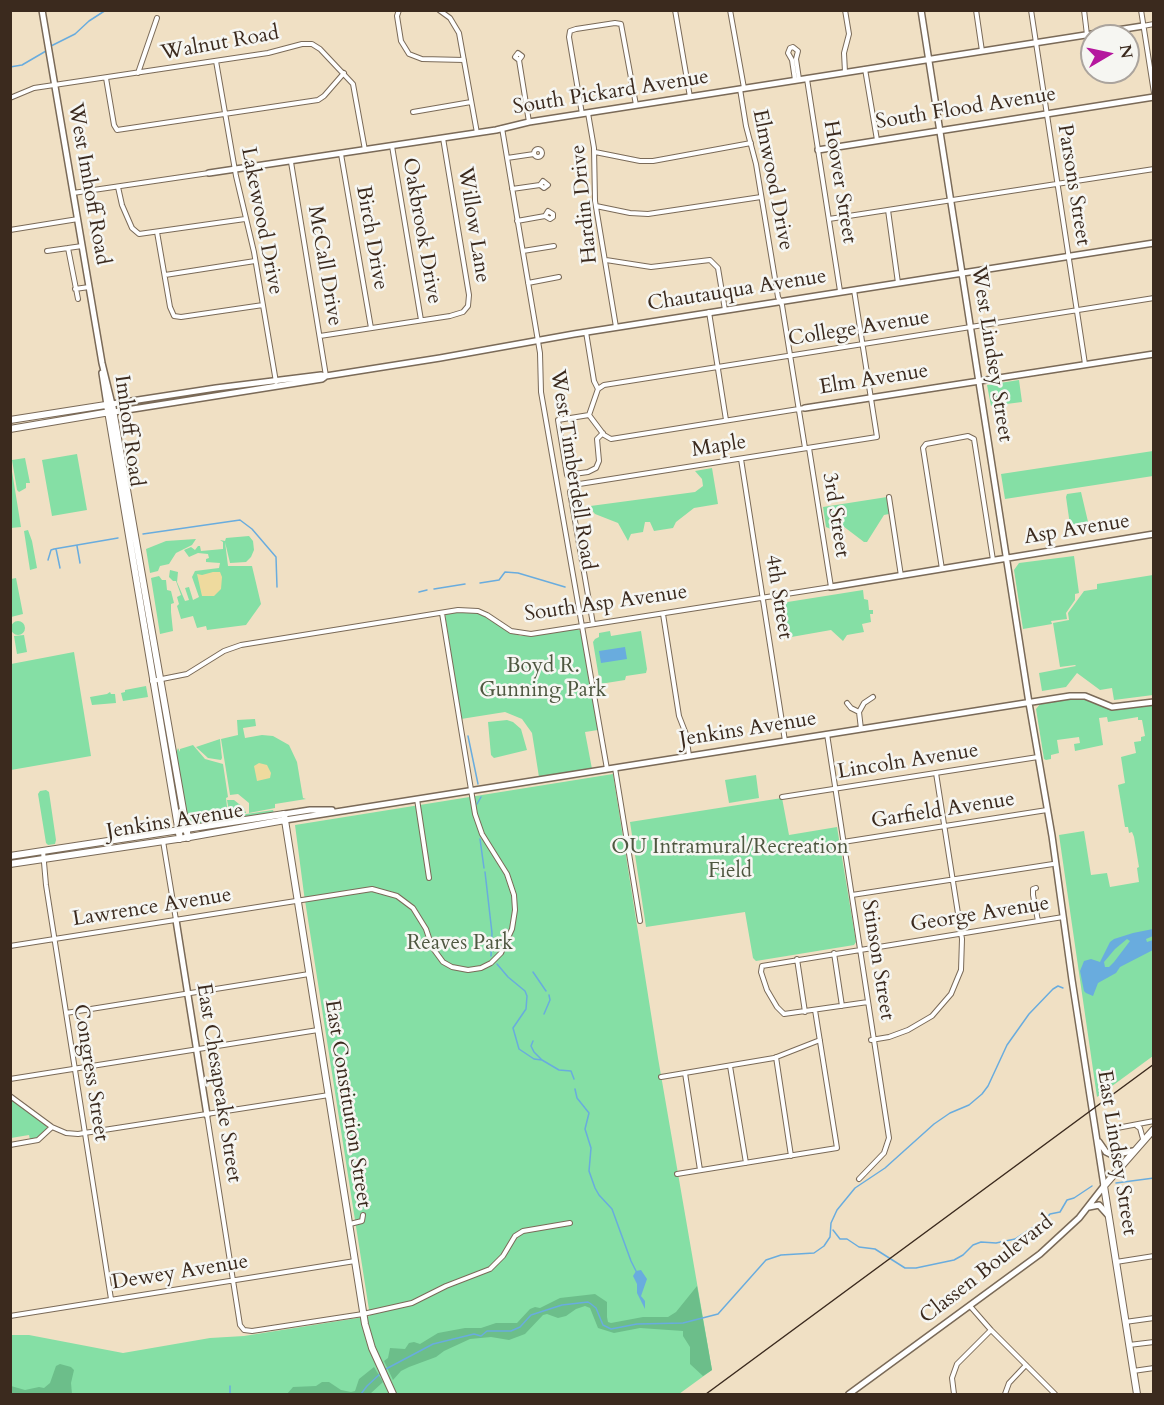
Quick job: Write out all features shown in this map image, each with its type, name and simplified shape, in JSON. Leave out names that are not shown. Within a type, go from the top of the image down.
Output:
[{"type":"main road","name":"Chautauqua Avenue","points":[[10,420],[110,409]]},
{"type":"main road","name":"Chautauqua Avenue","points":[[10,429],[110,409]]},
{"type":"main road","name":"Imhoff Road","points":[[110,409],[161,679],[188,838]]},
{"type":"main road","name":"Imhoff Road","points":[[110,409],[152,681],[180,839]]},
{"type":"main road","name":"Jenkins Avenue","points":[[10,856],[187,829],[285,817]]},
{"type":"main road","name":"Jenkins Avenue","points":[[10,864],[188,838],[285,817]]},
{"type":"main road","name":"East Constitution Street","points":[[285,817],[363,1314],[368,1339],[393,1395]]},
{"type":"main road","points":[[118,840],[120,848]]},
{"type":"main road","points":[[88,845],[89,853]]},
{"type":"main road","name":"Classen Boulevard","points":[[1104,1186],[1133,1150],[1154,1129]]},
{"type":"main road","name":"East Lindsey Street","points":[[1104,1186],[1137,1395]]},
{"type":"street","name":"West Imhoff Road","points":[[42,10],[102,363]]},
{"type":"street","points":[[393,10],[398,17]]},
{"type":"street","points":[[399,10],[401,41],[404,49],[411,56],[422,59],[464,60]]},
{"type":"street","points":[[439,10],[450,18],[458,29],[477,132]]},
{"type":"street","points":[[675,10],[690,97]]},
{"type":"street","name":"Elmwood Drive","points":[[730,10],[751,143],[790,356],[802,408],[800,418]]},
{"type":"street","name":"West Lindsey Street","points":[[921,10],[1029,703]]},
{"type":"street","points":[[976,10],[982,51]]},
{"type":"street","name":"Parsons Street","points":[[1031,10],[1085,364]]},
{"type":"street","points":[[1141,10],[1154,95]]},
{"type":"street","points":[[843,11],[849,30],[844,57],[845,72]]},
{"type":"street","points":[[138,73],[158,18]]},
{"type":"street","name":"Hardin Drive","points":[[616,327],[596,206],[595,152],[569,37],[570,31],[615,23],[621,24],[636,105]]},
{"type":"street","name":"South Pickard Avenue","points":[[1140,26],[1154,24]]},
{"type":"street","name":"South Pickard Avenue","points":[[73,193],[291,162],[797,79],[1080,36]]},
{"type":"street","name":"Walnut Road","points":[[10,98],[27,90],[268,53],[298,44],[310,43],[320,49],[351,81],[365,150]]},
{"type":"street","points":[[793,47],[798,51],[795,59],[797,79],[788,52],[793,47]]},
{"type":"street","points":[[519,60],[529,122]]},
{"type":"street","name":"Lakewood Drive","points":[[216,61],[277,384]]},
{"type":"street","points":[[866,69],[877,140]]},
{"type":"street","points":[[106,78],[114,126],[117,130],[318,100],[344,73]]},
{"type":"street","name":"Hoover Street","points":[[807,78],[840,291]]},
{"type":"street","name":"South Flood Avenue","points":[[818,150],[1154,95]]},
{"type":"street","points":[[413,112],[471,102]]},
{"type":"street","name":"West Timberdell Road","points":[[502,128],[538,340],[541,392],[607,769]]},
{"type":"street","name":"Willow Lane","points":[[421,320],[460,314],[468,306],[469,295],[443,138]]},
{"type":"street","points":[[595,152],[647,162],[751,143]]},
{"type":"street","name":"Oakbrook Drive","points":[[392,146],[421,320]]},
{"type":"street","name":"Birch Drive","points":[[341,154],[370,328]]},
{"type":"street","points":[[507,158],[534,154]]},
{"type":"street","name":"McCall Drive","points":[[291,162],[326,376]]},
{"type":"street","points":[[829,219],[1154,169]]},
{"type":"street","points":[[512,189],[540,185]]},
{"type":"street","points":[[118,187],[122,205],[133,230],[139,234],[245,219]]},
{"type":"street","points":[[596,206],[648,214],[761,197]]},
{"type":"street","points":[[888,210],[898,282]]},
{"type":"street","points":[[518,220],[545,216]]},
{"type":"street","points":[[10,230],[78,219]]},
{"type":"street","points":[[157,232],[174,316],[181,317],[263,305]]},
{"type":"street","name":"Chautauqua Avenue","points":[[110,409],[440,358],[725,309],[1154,243]]},
{"type":"street","points":[[47,252],[82,246]]},
{"type":"street","points":[[523,251],[554,246]]},
{"type":"street","points":[[68,248],[78,300]]},
{"type":"street","points":[[606,261],[651,267],[710,260],[718,268],[725,309]]},
{"type":"street","points":[[165,275],[255,261]]},
{"type":"street","points":[[528,283],[560,277]]},
{"type":"street","points":[[75,289],[89,287]]},
{"type":"street","points":[[854,289],[872,398]]},
{"type":"street","name":"College Avenue","points":[[598,389],[604,385],[1154,298]]},
{"type":"street","points":[[708,312],[726,420]]},
{"type":"street","points":[[320,336],[421,320]]},
{"type":"street","points":[[586,332],[594,381],[598,389],[589,415]]},
{"type":"street","name":"Elm Avenue","points":[[603,433],[614,439],[1154,354]]},
{"type":"street","name":"Imhoff Road","points":[[102,363],[110,409]]},
{"type":"street","name":"Maple","points":[[593,624],[570,492],[572,486],[878,437],[872,398]]},
{"type":"street","points":[[589,415],[603,433],[597,439],[599,460],[595,469],[567,475],[558,420],[589,415]]},
{"type":"street","name":"3rd Street","points":[[800,418],[831,587]]},
{"type":"street","points":[[942,569],[923,448],[926,444],[968,436],[974,439],[993,560]]},
{"type":"street","name":"4th Street","points":[[741,459],[785,741]]},
{"type":"street","points":[[889,496],[901,576]]},
{"type":"street","name":"Asp Avenue","points":[[1006,558],[1154,534]]},
{"type":"street","name":"South Asp Avenue","points":[[152,681],[187,674],[224,651],[241,645],[467,609],[487,615],[508,630],[525,634],[1006,558]]},
{"type":"street","name":"Lawrence Avenue","points":[[10,945],[364,890],[397,896],[413,909],[426,929],[432,948],[444,962],[452,967],[468,970],[481,968],[491,963],[501,953],[512,929],[515,910],[514,895],[507,874],[489,847],[478,824],[470,790],[442,613]]},
{"type":"street","points":[[663,614],[679,717],[686,734],[689,756]]},
{"type":"street","name":"Jenkins Avenue","points":[[285,817],[310,810],[345,810],[1078,695],[1090,697],[1112,707],[1154,702]]},
{"type":"street","points":[[861,729],[859,712],[864,703],[873,697]]},
{"type":"street","points":[[847,703],[859,712]]},
{"type":"street","name":"East Lindsey Street","points":[[1029,703],[1104,1186]]},
{"type":"street","name":"Stinson Street","points":[[827,734],[889,1141],[884,1153],[859,1179]]},
{"type":"street","name":"Lincoln Avenue","points":[[782,797],[1038,757]]},
{"type":"street","points":[[615,767],[639,921]]},
{"type":"street","points":[[873,1040],[890,1037],[927,1020],[951,994],[961,970],[962,933],[936,773]]},
{"type":"street","points":[[417,799],[429,878]]},
{"type":"street","name":"East Lindsey Street","points":[[1046,810],[1063,917]]},
{"type":"street","name":"Garfield Avenue","points":[[843,842],[1046,810]]},
{"type":"street","name":"East Chesapeake Street","points":[[163,842],[240,1325],[242,1329],[252,1331],[363,1314]]},
{"type":"street","name":"Congress Street","points":[[43,851],[54,939],[111,1299]]},
{"type":"street","points":[[852,895],[1053,864]]},
{"type":"street","points":[[1036,888],[1033,895],[1038,921]]},
{"type":"street","name":"George Avenue","points":[[805,1012],[786,1014],[780,1011],[767,990],[761,967],[765,964],[1063,917]]},
{"type":"street","points":[[834,953],[842,1006]]},
{"type":"street","points":[[796,959],[805,1012],[868,1002]]},
{"type":"street","points":[[66,1013],[309,974]]},
{"type":"street","points":[[677,1174],[837,1148],[815,1010]]},
{"type":"street","points":[[10,1079],[318,1030]]},
{"type":"street","points":[[662,1077],[776,1057],[820,1040]]},
{"type":"street","points":[[776,1057],[791,1156]]},
{"type":"street","points":[[730,1066],[746,1163]]},
{"type":"street","points":[[685,1073],[700,1170]]},
{"type":"street","points":[[10,1096],[52,1127],[70,1134],[85,1134],[328,1095]]},
{"type":"street","points":[[1112,1132],[1118,1128],[1154,1121]]},
{"type":"street","points":[[1133,1125],[1140,1128],[1143,1139]]},
{"type":"street","points":[[10,1145],[38,1140],[52,1127]]},
{"type":"street","points":[[1098,1139],[1106,1152],[1112,1155],[1133,1150]]},
{"type":"street","name":"Classen Boulevard","points":[[849,1395],[1040,1254],[1088,1207],[1104,1186]]},
{"type":"street","points":[[1088,1207],[1099,1205],[1108,1215]]},
{"type":"street","points":[[349,1224],[362,1221],[363,1215]]},
{"type":"street","points":[[363,1314],[412,1303],[446,1286],[486,1272],[497,1263],[511,1241],[523,1231],[570,1223]]},
{"type":"street","points":[[1116,1262],[1154,1257]]},
{"type":"street","name":"Dewey Avenue","points":[[10,1316],[355,1261]]},
{"type":"street","points":[[970,1306],[1055,1395]]},
{"type":"street","points":[[1125,1322],[1154,1318]]},
{"type":"street","points":[[954,1395],[952,1381],[957,1364],[991,1330]]},
{"type":"street","points":[[1129,1345],[1154,1341]]},
{"type":"street","points":[[1005,1395],[1009,1383],[1026,1365]]},
{"type":"street","points":[[1133,1371],[1154,1368]]},
{"type":"green space","points":[[1019,380],[1022,402],[991,406],[987,385]]},
{"type":"green space","points":[[1153,451],[1153,476],[1005,499],[1001,474]]},
{"type":"green space","points":[[77,454],[87,510],[52,516],[42,460]]},
{"type":"green space","points":[[25,458],[30,483],[26,483],[26,488],[19,492],[12,460]]},
{"type":"green space","points":[[11,465],[21,527],[10,528]]},
{"type":"green space","points":[[712,468],[718,504],[694,508],[676,522],[673,528],[654,531],[650,522],[645,522],[643,532],[631,534],[628,541],[618,523],[595,514],[590,508],[583,507],[695,492],[703,486],[702,479],[695,471]]},
{"type":"green space","points":[[1081,492],[1089,526],[1079,528],[1078,524],[1070,525],[1066,497],[1067,494]]},
{"type":"green space","points":[[887,497],[889,514],[884,515],[867,542],[839,523],[833,530],[826,527],[823,507]]},
{"type":"green space","points":[[28,530],[37,568],[30,570],[24,531]]},
{"type":"green space","points":[[249,536],[253,541],[254,550],[246,562],[230,563],[225,542],[228,566],[252,566],[261,604],[246,625],[207,630],[206,626],[197,628],[193,616],[181,619],[177,597],[181,595],[176,581],[169,577],[170,570],[178,572],[177,582],[185,601],[189,600],[185,588],[189,587],[193,600],[199,597],[192,577],[195,571],[219,568],[220,563],[206,562],[209,558],[208,554],[198,553],[189,557],[184,550],[191,547],[195,550],[198,546],[201,551],[223,549],[223,542],[220,540]]},
{"type":"green space","points":[[196,539],[192,545],[176,553],[169,564],[160,566],[158,571],[150,573],[146,549],[166,541]]},
{"type":"green space","points":[[1074,556],[1079,593],[1075,594],[1075,600],[1066,613],[1067,619],[1023,629],[1014,570],[1019,563]]},
{"type":"green space","points":[[1153,575],[1153,695],[1114,700],[1112,688],[1100,690],[1077,673],[1066,687],[1042,691],[1039,673],[1076,666],[1060,667],[1053,623],[1069,620],[1068,613],[1084,591],[1097,589],[1097,584]]},
{"type":"green space","points":[[159,576],[162,580],[166,580],[167,590],[171,591],[174,603],[171,604],[173,631],[160,634],[151,578]]},
{"type":"green space","points":[[16,578],[23,614],[11,617],[11,579]]},
{"type":"green space","points":[[863,590],[864,599],[868,600],[869,610],[873,610],[873,614],[870,614],[871,622],[862,624],[864,632],[847,635],[843,641],[831,630],[780,639],[775,604]]},
{"type":"green space","name":"Boyd R. Gunning Park","points":[[462,611],[482,614],[507,631],[521,636],[577,629],[581,631],[598,730],[585,732],[592,769],[539,777],[532,733],[522,719],[505,712],[461,719],[445,614]]},
{"type":"green space","points":[[15,621],[21,621],[25,628],[21,635],[15,635],[11,631],[11,625]]},
{"type":"green space","points":[[610,631],[611,636],[641,631],[646,673],[626,676],[625,680],[600,684],[593,642],[599,637],[599,633]]},
{"type":"green space","points":[[24,635],[27,652],[17,654],[14,636]]},
{"type":"green space","points":[[74,652],[91,756],[11,770],[11,664]]},
{"type":"green space","points":[[146,686],[148,697],[123,701],[121,693],[125,690]]},
{"type":"green space","points":[[110,692],[115,694],[116,703],[92,705],[90,697]]},
{"type":"green space","points":[[1070,696],[1085,696],[1108,706],[1153,701],[1153,1056],[1097,1097],[1059,835],[1084,831],[1091,875],[1107,873],[1110,887],[1139,882],[1134,837],[1132,832],[1129,833],[1128,827],[1125,827],[1118,785],[1125,783],[1121,757],[1136,753],[1134,742],[1141,741],[1141,737],[1145,736],[1142,720],[1138,720],[1138,717],[1108,722],[1107,717],[1099,718],[1103,745],[1075,751],[1074,744],[1080,743],[1079,737],[1057,740],[1059,753],[1051,755],[1051,759],[1044,759],[1036,709],[1040,704]]},
{"type":"green space","points":[[255,719],[256,726],[243,728],[245,738],[273,736],[289,745],[297,762],[303,798],[306,799],[275,804],[275,808],[249,813],[249,803],[238,794],[230,795],[221,739],[238,735],[237,720]]},
{"type":"green space","points":[[507,720],[521,729],[527,750],[494,758],[491,755],[488,722]]},
{"type":"green space","points":[[220,739],[221,760],[208,758],[196,747]]},
{"type":"green space","points":[[193,745],[205,759],[223,764],[228,797],[226,798],[228,816],[188,822],[176,753],[178,748],[180,752],[180,749]]},
{"type":"green space","name":"Reaves Park","points":[[613,774],[658,1058],[712,1370],[679,1394],[11,1394],[11,1335],[29,1335],[123,1353],[210,1338],[244,1336],[370,1316],[295,825]]},
{"type":"green space","points":[[756,775],[759,798],[729,803],[725,780]]},
{"type":"green space","points":[[46,790],[49,792],[56,840],[55,844],[48,845],[38,794]]},
{"type":"green space","name":"OU Intramural/Recreation Field","points":[[782,798],[789,835],[837,827],[856,942],[854,945],[756,961],[753,958],[745,912],[646,927],[630,822]]},
{"type":"green space","points":[[227,800],[234,800],[244,808],[246,813],[230,816]]},
{"type":"green space","points":[[273,810],[274,813],[193,826],[193,822]]},
{"type":"green space","points":[[11,1098],[45,1124],[48,1129],[43,1135],[30,1140],[29,1135],[11,1138]]},
{"type":"green space","points":[[697,1286],[712,1370],[703,1376],[690,1364],[690,1347],[683,1336],[683,1331],[640,1328],[614,1333],[598,1328],[590,1308],[585,1306],[558,1318],[543,1315],[525,1334],[509,1340],[491,1337],[470,1339],[436,1357],[401,1371],[393,1380],[384,1361],[388,1358],[390,1348],[405,1349],[409,1343],[420,1344],[438,1333],[465,1328],[481,1328],[496,1323],[517,1323],[530,1309],[540,1308],[560,1298],[595,1294],[607,1302],[607,1317],[608,1322],[611,1323],[643,1317],[668,1317],[676,1312]]},
{"type":"green space","points":[[60,1364],[74,1370],[71,1383],[72,1394],[11,1394],[11,1386],[25,1390],[44,1388],[50,1383],[56,1366]]},
{"type":"green space","points":[[374,1367],[383,1382],[370,1394],[287,1394],[293,1387],[316,1386],[322,1382],[329,1382],[341,1390],[355,1391],[359,1379]]},
{"type":"sand","points":[[220,572],[221,589],[214,596],[202,596],[197,574]]},
{"type":"sand","points":[[259,763],[267,765],[271,773],[270,778],[257,781],[254,766]]},
{"type":"water","points":[[625,647],[627,659],[601,663],[599,651]]},
{"type":"water","points":[[1153,929],[1153,936],[1146,939],[1147,942],[1153,940],[1153,950],[1120,967],[1116,973],[1098,983],[1093,996],[1086,993],[1080,971],[1084,961],[1091,959],[1100,962],[1110,942],[1133,933]],"holes":[[[1127,939],[1130,941],[1114,962],[1109,967],[1105,967],[1104,962],[1115,949]]]},
{"type":"water","points":[[641,1270],[647,1279],[641,1296],[645,1301],[645,1309],[637,1293],[637,1284],[633,1276],[636,1271]]},
{"type":"waterway","points":[[49,47],[75,34],[106,10]]},
{"type":"waterway","points":[[10,67],[22,65],[46,51]]},
{"type":"waterway","points":[[143,534],[240,520],[252,529],[276,557],[277,587]]},
{"type":"waterway","points":[[48,560],[51,550],[54,549],[118,538]]},
{"type":"waterway","points":[[77,546],[80,563]]},
{"type":"waterway","points":[[56,549],[60,568]]},
{"type":"waterway","points":[[480,583],[499,580],[505,572],[518,573],[565,587]]},
{"type":"waterway","points":[[434,589],[465,584]]},
{"type":"waterway","points":[[419,592],[427,590]]},
{"type":"waterway","points":[[468,736],[478,784]]},
{"type":"waterway","points":[[477,804],[481,797]]},
{"type":"waterway","points":[[480,839],[484,868]]},
{"type":"waterway","points":[[485,872],[492,933],[491,956]]},
{"type":"waterway","points":[[497,964],[525,991],[527,996],[526,1009],[513,1028],[519,1049],[534,1059],[542,1060]]},
{"type":"waterway","points":[[533,972],[546,991]]},
{"type":"waterway","points":[[384,1370],[433,1344],[474,1334],[481,1336],[487,1331],[511,1331],[520,1327],[531,1315],[562,1305],[588,1302],[596,1308],[603,1325],[611,1329],[637,1324],[683,1323],[718,1314],[766,1260],[781,1255],[814,1253],[824,1246],[830,1237],[831,1223],[837,1210],[855,1188],[885,1168],[934,1124],[950,1113],[969,1105],[982,1094],[1007,1045],[1029,1014],[1053,989],[1058,986],[1063,988]]},
{"type":"waterway","points":[[544,1014],[550,1000],[549,995]]},
{"type":"waterway","points":[[533,1041],[531,1046],[542,1060],[559,1070],[571,1071],[574,1079]]},
{"type":"waterway","points":[[575,1089],[577,1098],[589,1113],[585,1129],[591,1148],[589,1171],[599,1195],[612,1209],[636,1271]]},
{"type":"waterway","points":[[1116,1183],[1154,1178]]},
{"type":"waterway","points":[[833,1230],[840,1239],[847,1239],[859,1247],[875,1249],[905,1268],[916,1268],[954,1260],[973,1245],[981,1242],[996,1243],[1015,1239],[1040,1225],[1050,1214],[1060,1212],[1067,1200],[1092,1186]]},
{"type":"waterway","points":[[361,1394],[381,1373]]},
{"type":"waterway","points":[[230,1386],[230,1394]]},
{"type":"railway","points":[[706,1394],[1154,1064]]}]
